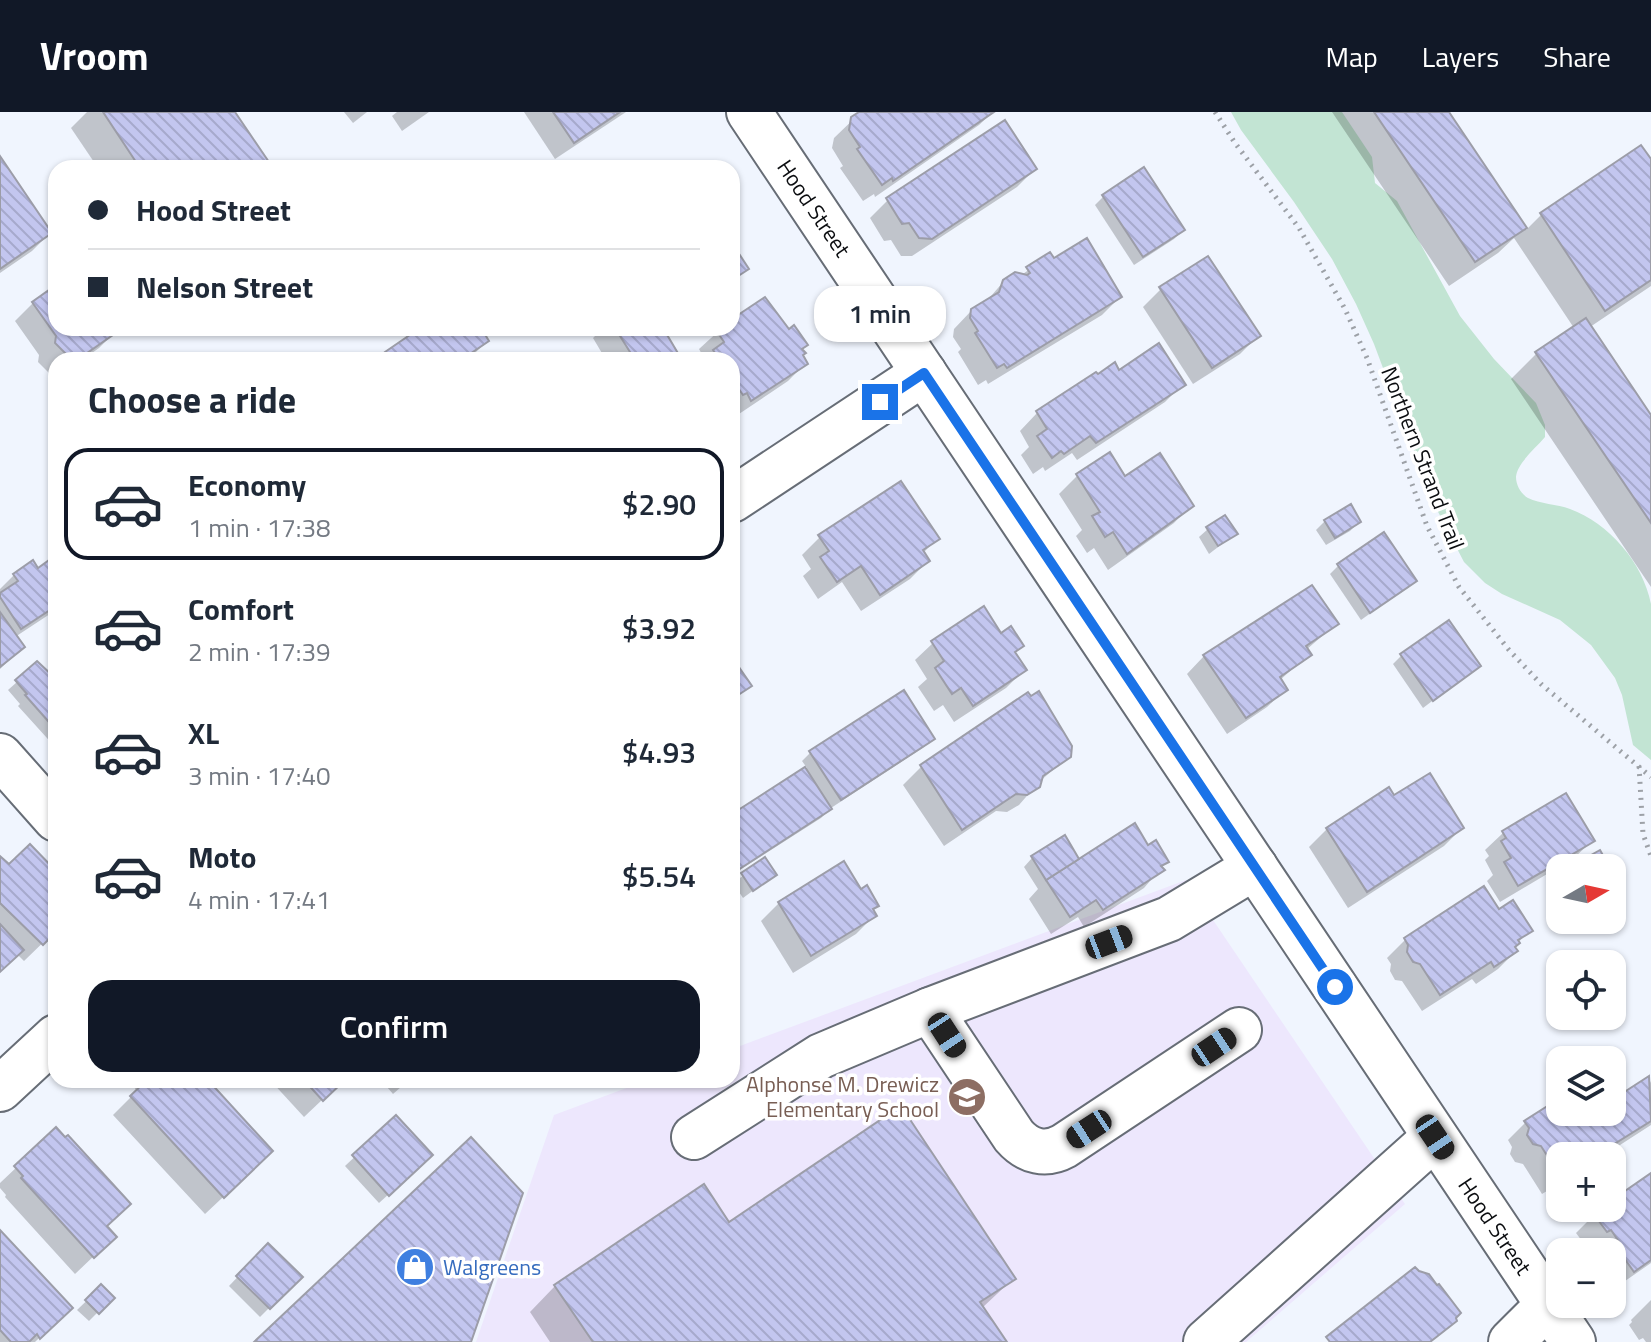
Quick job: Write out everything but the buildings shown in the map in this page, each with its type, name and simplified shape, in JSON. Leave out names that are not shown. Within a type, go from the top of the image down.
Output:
[{"type":"street","name":"Hood Street","points":[[749,112],[1546,1302]]},
{"type":"street","points":[[740,495],[924,373]]},
{"type":"street","points":[[0,756],[48,810]]},
{"type":"street","points":[[694,1137],[821,1056],[930,1010],[1169,919],[1255,867]]},
{"type":"street","points":[[930,1010],[1014,1136],[1037,1151],[1051,1151],[1064,1146],[1239,1030]]},
{"type":"street","points":[[0,1089],[48,1044]]},
{"type":"street","points":[[1206,1342],[1435,1137]]},
{"type":"street","points":[[1511,1342],[1546,1307]]},
{"type":"street","name":"Hood Street","points":[[1557,1318],[1573,1342]]},
{"type":"path","name":"Northern Strand Trail","points":[[1215,112],[1299,228],[1345,309],[1367,358],[1427,526],[1459,587],[1509,650],[1541,684],[1651,777]]},
{"type":"path","points":[[1639,765],[1643,834],[1651,856]]},
{"type":"shaded area","name":"Alphonse M. Drewicz Elementary School","points":[[1186,880],[1405,1204],[1246,1342],[476,1342],[554,1115],[627,1088],[740,1088],[740,1046]]},
{"type":"green space","points":[[1231,112],[1342,112],[1372,157],[1375,183],[1397,201],[1460,316],[1494,359],[1536,403],[1545,425],[1545,437],[1517,472],[1519,489],[1538,502],[1584,515],[1611,534],[1632,560],[1647,589],[1651,604],[1651,760],[1633,745],[1615,678],[1591,645],[1560,620],[1485,583],[1464,562],[1434,504],[1356,304],[1332,259]]},
{"type":"place","name":"Alphonse M. Drewicz Elementary School","points":[[967,1097]]},
{"type":"place","name":"Walgreens","points":[[415,1267]]},
{"type":"route","points":[[880,402],[924,373],[1335,987]]}]
